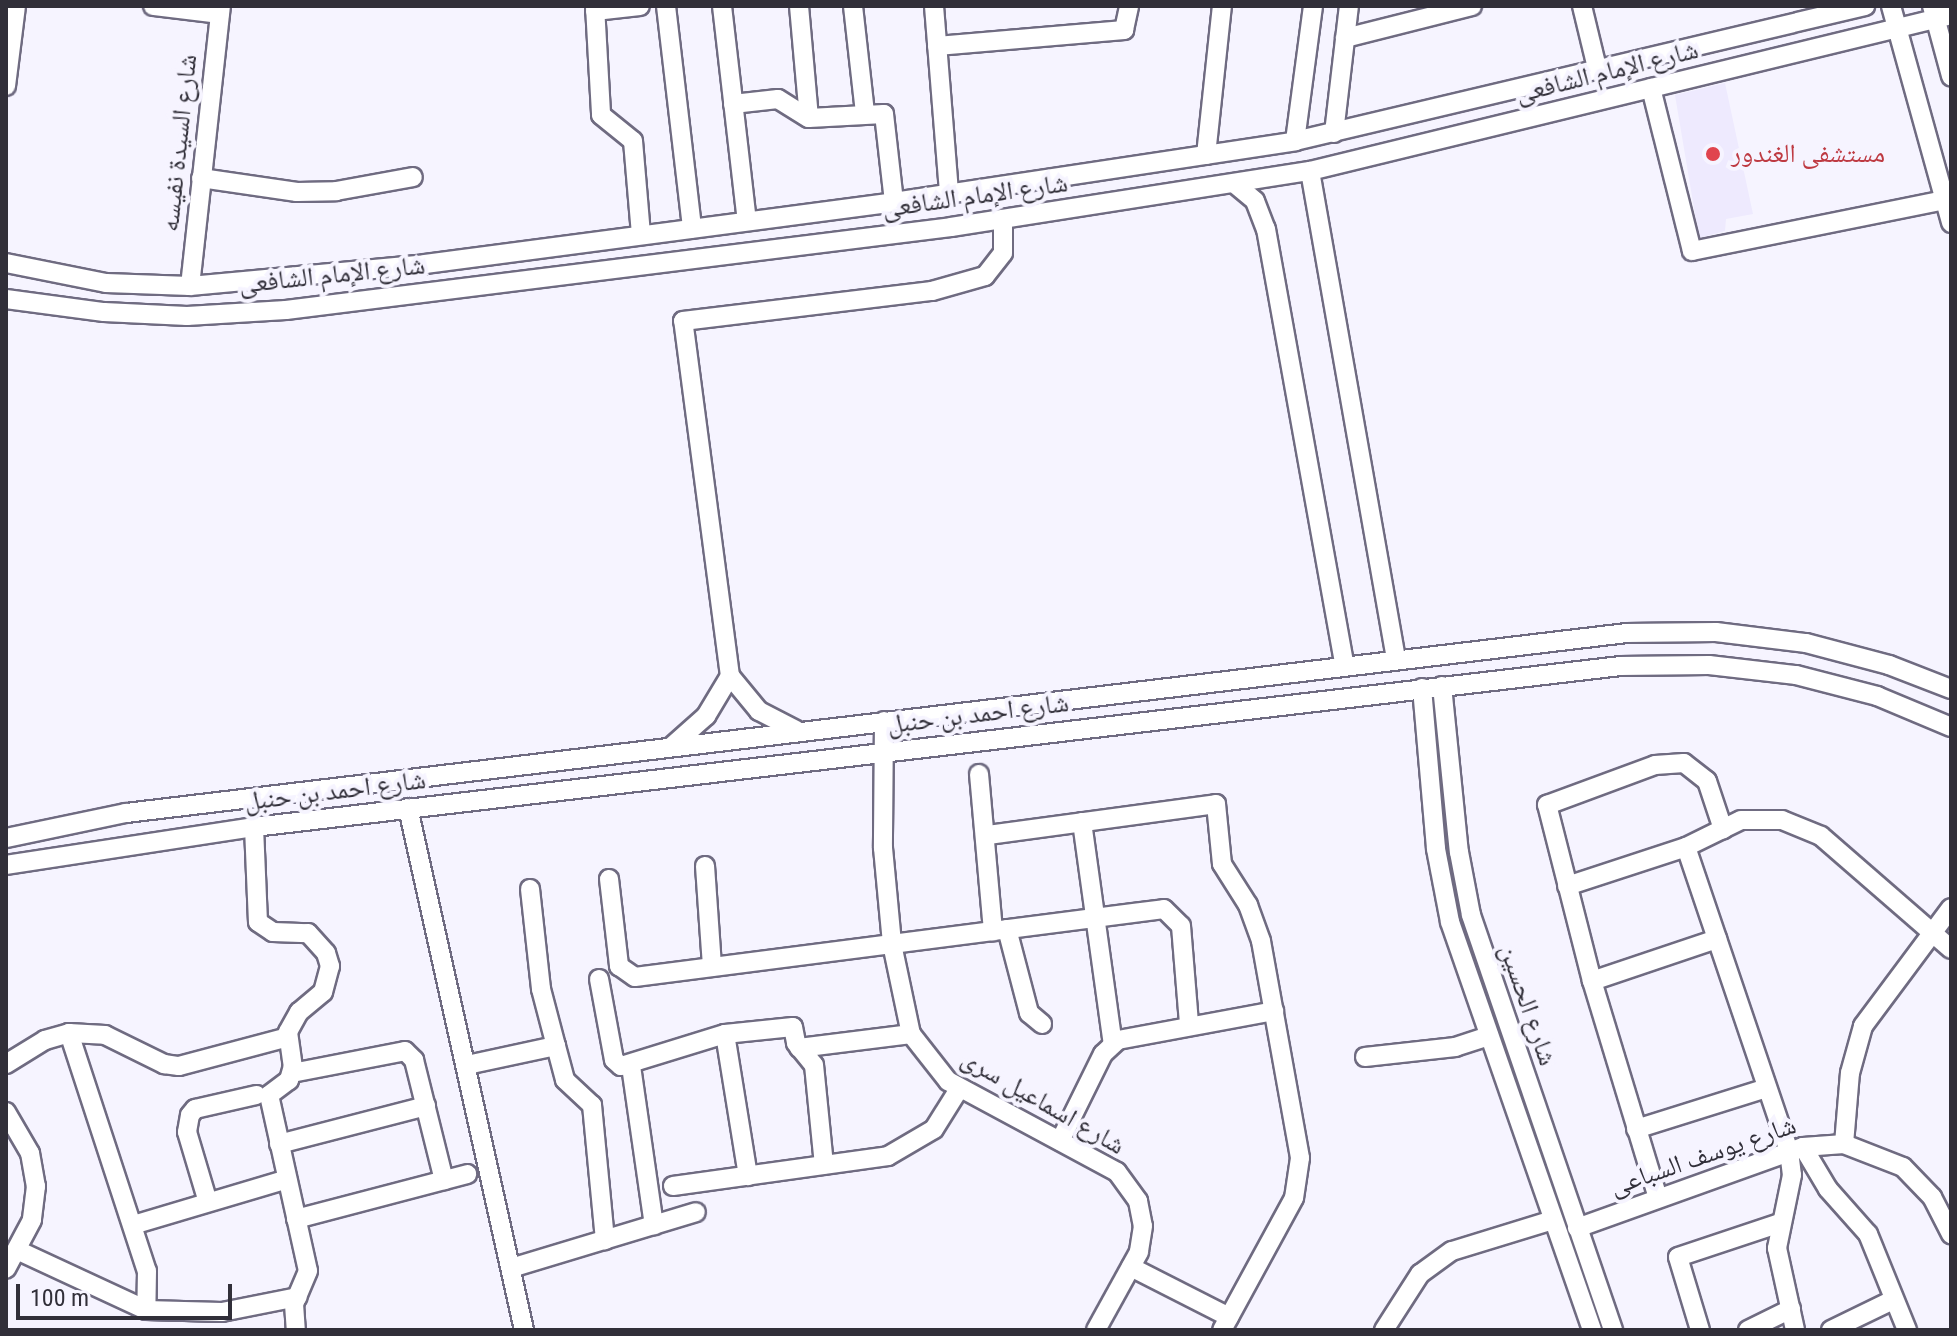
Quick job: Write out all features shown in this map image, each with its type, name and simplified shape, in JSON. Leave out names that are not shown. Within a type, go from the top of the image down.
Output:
[{"type":"street","points":[[6,86],[9,37],[16,6]]},
{"type":"street","points":[[153,6],[220,10]]},
{"type":"street","points":[[640,6],[595,9],[601,115],[633,141],[641,234]]},
{"type":"street","points":[[666,6],[692,228]]},
{"type":"street","points":[[722,6],[747,221]]},
{"type":"street","points":[[799,6],[809,118]]},
{"type":"street","points":[[853,6],[865,113]]},
{"type":"street","points":[[934,6],[949,193]]},
{"type":"street","points":[[937,46],[1124,30],[1129,6]]},
{"type":"street","points":[[1206,155],[1222,6]]},
{"type":"street","points":[[1295,141],[1313,6]]},
{"type":"street","points":[[1334,133],[1349,6]]},
{"type":"street","points":[[1345,38],[1472,6]]},
{"type":"street","points":[[1582,6],[1597,68]]},
{"type":"street","name":"شارع الإمام الشافعى","points":[[6,263],[106,283],[190,286],[425,264],[894,202],[1295,141],[1840,9],[1865,6]]},
{"type":"street","points":[[1891,6],[1951,223]]},
{"type":"street","name":"شارع السيدة نفيسه","points":[[190,286],[220,10]]},
{"type":"street","points":[[1939,13],[1951,76]]},
{"type":"street","name":"شارع الإمام الشافعى","points":[[6,299],[104,312],[187,316],[286,310],[1003,219],[1310,171],[1897,28],[1939,13]]},
{"type":"street","points":[[1651,88],[1692,251],[1944,200]]},
{"type":"street","points":[[733,104],[778,99],[809,118],[880,111],[886,117],[894,202]]},
{"type":"street","points":[[1310,171],[1396,661]]},
{"type":"street","points":[[201,178],[297,192],[336,191],[413,177]]},
{"type":"street","points":[[1235,184],[1255,201],[1266,229],[1345,667]]},
{"type":"street","points":[[799,731],[759,711],[730,676],[683,321],[932,291],[985,276],[1003,253],[1003,219]]},
{"type":"street","points":[[720,224],[724,253]]},
{"type":"street","points":[[1713,665],[1716,632]]},
{"type":"street","name":"شارع احمد بن حنبل","points":[[6,838],[126,813],[1626,633],[1716,632],[1847,653],[1951,689]]},
{"type":"street","name":"شارع احمد بن حنبل","points":[[6,865],[117,845],[408,808],[1620,666],[1713,665],[1839,685],[1914,709],[1951,727]]},
{"type":"street","points":[[671,747],[706,716],[730,676]]},
{"type":"street","name":"شارع الحسين","points":[[1442,686],[1459,852],[1477,936],[1613,1330]]},
{"type":"street","name":"شارع الحسين","points":[[1422,688],[1436,849],[1457,945],[1592,1330]]},
{"type":"street","name":"شارع اسماعيل سرى","points":[[884,721],[887,752],[883,848],[892,944],[911,1034],[931,1065],[959,1089],[1117,1172],[1130,1186],[1143,1226],[1131,1267],[1096,1330]]},
{"type":"street","points":[[1658,1198],[1592,981],[1547,805],[1669,761],[1697,770],[1707,781],[1723,829]]},
{"type":"street","points":[[979,774],[1000,930],[1029,1013],[1042,1024]]},
{"type":"street","points":[[988,835],[1216,804],[1222,864],[1256,923],[1274,1011],[1299,1178],[1294,1198],[1225,1324],[1131,1267]]},
{"type":"street","points":[[408,808],[524,1330]]},
{"type":"street","points":[[117,845],[126,813]]},
{"type":"street","points":[[1567,886],[1686,847],[1723,829],[1762,818],[1802,826],[1855,864],[1951,949]]},
{"type":"street","points":[[1082,822],[1113,1044]]},
{"type":"street","points":[[254,827],[258,922],[273,932],[308,933],[319,941],[330,966],[323,992],[294,1019],[288,1037],[292,1073]]},
{"type":"street","points":[[1686,847],[1767,1088],[1796,1149],[1868,1234],[1907,1330]]},
{"type":"street","points":[[705,866],[712,967]]},
{"type":"street","points":[[609,879],[618,961],[625,974],[712,967],[1094,918],[1154,907],[1176,917],[1189,1024]]},
{"type":"street","points":[[530,889],[541,989],[565,1080],[592,1105],[605,1240]]},
{"type":"street","points":[[1844,1144],[1850,1073],[1863,1026],[1951,908]]},
{"type":"street","points":[[1457,945],[1477,936]]},
{"type":"street","points":[[1592,981],[1717,939]]},
{"type":"street","points":[[599,979],[614,1060],[631,1066],[725,1034],[793,1027],[799,1048],[814,1065],[824,1165]]},
{"type":"street","points":[[1060,1141],[1103,1054],[1113,1044],[1189,1024],[1274,1011]]},
{"type":"street","points":[[6,1064],[45,1040],[69,1033],[105,1035],[164,1064],[179,1066],[288,1037]]},
{"type":"street","points":[[69,1033],[147,1271],[146,1310]]},
{"type":"street","points":[[725,1034],[748,1176]]},
{"type":"street","points":[[799,1048],[911,1034]]},
{"type":"street","points":[[1365,1057],[1455,1047],[1489,1036]]},
{"type":"street","points":[[467,1065],[556,1046]]},
{"type":"street","points":[[296,1330],[298,1297],[308,1271],[269,1095],[292,1073],[399,1049],[414,1060],[444,1180]]},
{"type":"street","points":[[631,1066],[654,1225]]},
{"type":"street","points":[[1636,1129],[1767,1088]]},
{"type":"street","points":[[673,1186],[888,1156],[912,1146],[934,1129],[959,1089]]},
{"type":"street","points":[[207,1199],[187,1132],[190,1115],[195,1109],[256,1095]]},
{"type":"street","points":[[279,1144],[426,1106]]},
{"type":"street","points":[[6,1112],[30,1153],[36,1186],[32,1220],[6,1269]]},
{"type":"street","name":"شارع يوسف السباعى","points":[[1577,1228],[1796,1149],[1844,1144],[1903,1167],[1946,1210],[1951,1234]]},
{"type":"street","points":[[1795,1330],[1777,1248],[1796,1149]]},
{"type":"street","points":[[296,1219],[467,1174]]},
{"type":"street","points":[[133,1225],[207,1199],[287,1179]]},
{"type":"street","points":[[511,1268],[696,1212]]},
{"type":"street","points":[[1384,1330],[1420,1274],[1452,1251],[1553,1220]]},
{"type":"street","points":[[1700,1330],[1678,1257],[1780,1223]]},
{"type":"street","points":[[17,1250],[146,1310],[222,1312],[298,1297]]},
{"type":"street","points":[[1831,1330],[1893,1300]]},
{"type":"street","points":[[1748,1330],[1791,1309]]},
{"type":"shaded area","name":"مستشفى الغندور","points":[[1725,83],[1753,214],[1726,219],[1725,231],[1699,238],[1675,95]]},
{"type":"place","name":"مستشفى الغندور","points":[[1713,154]]}]
